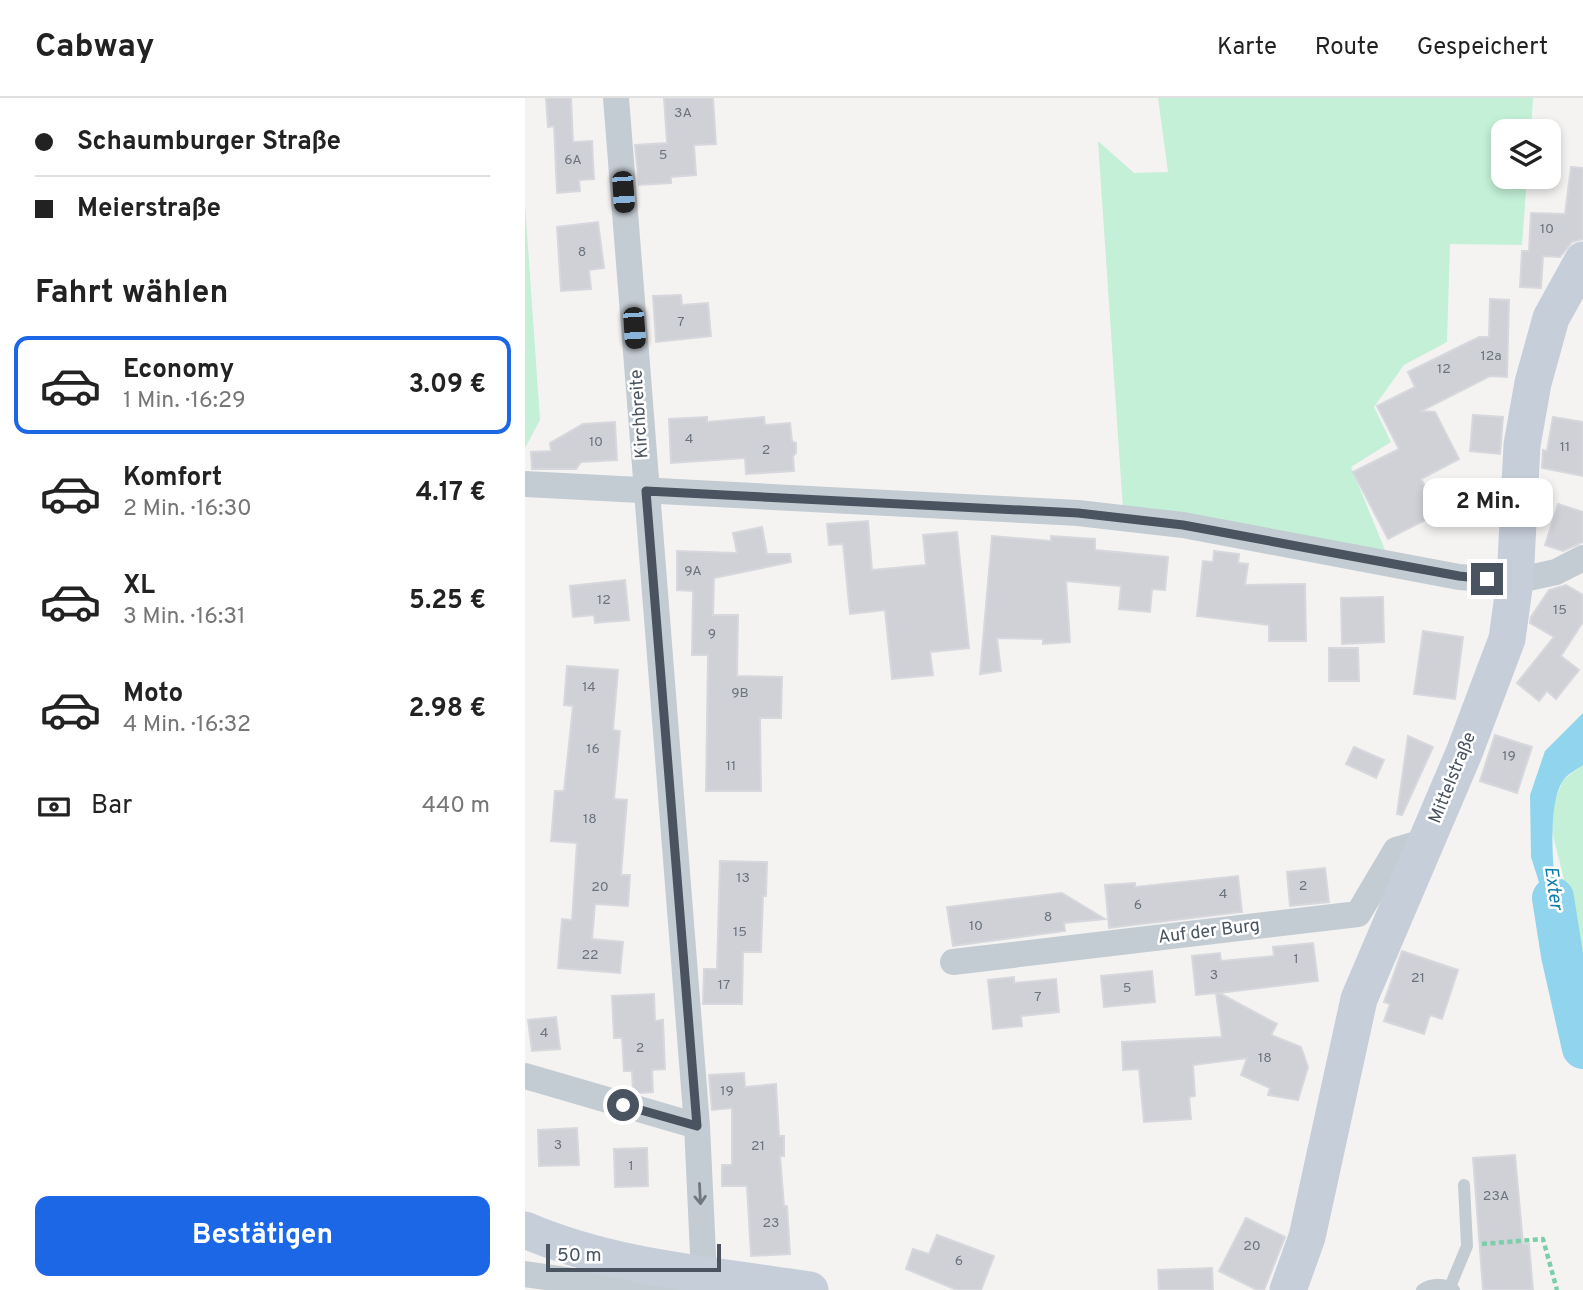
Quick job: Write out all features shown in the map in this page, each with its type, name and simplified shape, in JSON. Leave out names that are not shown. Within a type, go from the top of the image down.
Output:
[{"type":"main road","name":"Mittelstraße","points":[[1288,1290],[1307,1237],[1359,999],[1464,753],[1507,639],[1515,581],[1522,445],[1533,383],[1551,318],[1583,260]]},
{"type":"main road","points":[[525,1230],[589,1254],[665,1270],[805,1289]]},
{"type":"street","name":"Kirchbreite","points":[[616,98],[697,1126],[703,1275]]},
{"type":"street","points":[[525,484],[1078,513],[1183,525],[1459,576],[1515,581],[1556,572],[1583,558]]},
{"type":"street","name":"Auf der Burg","points":[[953,962],[1358,914],[1396,850],[1427,841]]},
{"type":"street","points":[[525,1076],[697,1126]]},
{"type":"street","points":[[525,1274],[629,1289],[805,1289]]},
{"type":"lane","points":[[1422,1290],[1434,1284],[1452,1289],[1467,1246],[1464,1185]]},
{"type":"path","points":[[1467,1246],[1543,1239],[1557,1290]]},
{"type":"green space","points":[[1158,98],[1533,98],[1532,119],[1491,119],[1491,189],[1526,189],[1522,245],[1450,244],[1447,342],[1404,365],[1374,407],[1391,442],[1351,467],[1385,550],[1123,510],[1098,141],[1134,173],[1168,172]]},
{"type":"green space","points":[[525,204],[540,420],[525,448]]},
{"type":"green space","points":[[1583,765],[1583,958],[1552,831],[1553,805],[1563,780]]},
{"type":"water","points":[[1583,713],[1583,765],[1562,782],[1553,817],[1553,866],[1562,955],[1531,857],[1530,795],[1545,751]]},
{"type":"building","points":[[546,98],[571,98],[573,142],[592,141],[594,179],[579,180],[580,191],[557,193],[554,126],[548,127]]},
{"type":"building","points":[[664,98],[713,98],[716,144],[694,145],[696,175],[671,177],[671,183],[639,185],[635,145],[667,143]]},
{"type":"building","points":[[1571,167],[1583,168],[1583,239],[1572,242],[1560,257],[1543,256],[1541,288],[1520,287],[1522,251],[1529,251],[1531,213],[1565,214]]},
{"type":"building","points":[[598,222],[604,268],[589,270],[591,289],[561,291],[557,227]]},
{"type":"building","points":[[681,295],[682,305],[708,303],[711,336],[656,342],[653,296]]},
{"type":"building","points":[[1490,299],[1509,300],[1507,377],[1490,376],[1421,411],[1435,412],[1459,459],[1421,479],[1439,513],[1388,539],[1353,472],[1399,449],[1377,406],[1415,387],[1408,372],[1479,337],[1489,337]]},
{"type":"building","points":[[1473,415],[1503,417],[1500,454],[1470,451]]},
{"type":"building","points":[[707,417],[707,422],[764,417],[765,425],[790,423],[792,441],[796,443],[794,471],[746,474],[745,458],[671,463],[669,419]]},
{"type":"building","points":[[1553,417],[1583,422],[1583,476],[1542,468],[1543,450],[1547,451]]},
{"type":"building","points":[[615,422],[617,460],[581,462],[576,469],[532,469],[531,452],[551,451],[550,443],[583,424]]},
{"type":"building","points":[[1558,504],[1583,512],[1583,542],[1563,551],[1545,545]]},
{"type":"building","points":[[868,521],[872,570],[926,565],[923,535],[957,532],[969,648],[930,652],[933,675],[892,679],[885,610],[850,614],[843,544],[829,545],[827,524]]},
{"type":"building","points":[[762,527],[767,554],[790,554],[791,562],[714,578],[713,615],[738,615],[737,676],[782,677],[781,718],[760,718],[761,791],[706,791],[708,655],[692,655],[693,591],[677,590],[677,551],[737,553],[733,533]]},
{"type":"building","points":[[992,536],[1051,541],[1051,536],[1095,539],[1095,550],[1168,557],[1165,590],[1152,589],[1150,612],[1119,609],[1121,586],[1066,581],[1070,642],[1043,644],[1043,639],[997,638],[1001,671],[980,674]]},
{"type":"building","points":[[1214,551],[1239,554],[1238,563],[1248,564],[1245,585],[1305,584],[1306,641],[1269,641],[1269,625],[1197,616],[1203,561],[1213,562]]},
{"type":"building","points":[[625,580],[629,620],[595,623],[594,615],[573,617],[570,586]]},
{"type":"building","points":[[1566,585],[1583,595],[1583,622],[1561,656],[1579,670],[1556,699],[1547,691],[1539,701],[1517,683],[1554,637],[1530,623],[1531,617],[1549,590]]},
{"type":"building","points":[[1383,597],[1384,642],[1342,644],[1341,598]]},
{"type":"building","points":[[1423,631],[1463,637],[1455,699],[1414,694]]},
{"type":"building","points":[[1329,648],[1358,648],[1359,681],[1329,681]]},
{"type":"building","points":[[567,666],[618,670],[613,730],[620,731],[614,799],[627,800],[621,875],[630,875],[628,906],[595,904],[592,939],[623,942],[620,973],[558,968],[562,919],[572,920],[577,843],[551,841],[555,791],[564,791],[573,706],[564,705]]},
{"type":"building","points":[[1495,735],[1532,747],[1517,793],[1480,781]]},
{"type":"building","points":[[1408,736],[1433,747],[1402,815],[1397,814]]},
{"type":"building","points":[[1354,747],[1384,760],[1376,778],[1346,764]]},
{"type":"building","points":[[720,861],[767,862],[761,952],[743,952],[742,1004],[703,1004],[704,969],[717,969]]},
{"type":"building","points":[[1325,868],[1329,902],[1290,906],[1287,872]]},
{"type":"building","points":[[1238,876],[1242,912],[1109,928],[1105,885],[1135,883],[1135,887]]},
{"type":"building","points":[[1062,893],[1105,919],[1064,923],[1065,931],[953,946],[947,907]]},
{"type":"building","points":[[1313,943],[1318,981],[1219,993],[1277,1024],[1271,1035],[1301,1047],[1308,1067],[1298,1100],[1268,1095],[1270,1088],[1241,1075],[1247,1058],[1193,1065],[1195,1096],[1189,1097],[1191,1119],[1144,1122],[1139,1069],[1123,1070],[1122,1042],[1222,1037],[1216,993],[1196,995],[1192,956],[1220,953],[1221,961],[1274,956],[1273,947]]},
{"type":"building","points":[[1402,951],[1458,970],[1442,1019],[1430,1015],[1424,1034],[1384,1021],[1390,1004],[1384,1002]]},
{"type":"building","points":[[1152,971],[1155,1002],[1104,1007],[1101,976]]},
{"type":"building","points":[[1014,977],[1014,983],[1056,979],[1059,1012],[1021,1016],[1022,1026],[993,1029],[988,980]]},
{"type":"building","points":[[654,994],[655,1021],[663,1020],[665,1069],[652,1070],[653,1092],[640,1093],[633,1091],[632,1071],[624,1071],[622,1038],[614,1038],[612,996]]},
{"type":"building","points":[[556,1017],[560,1049],[532,1051],[528,1020]]},
{"type":"building","points":[[744,1073],[745,1087],[776,1084],[779,1136],[784,1136],[784,1156],[780,1156],[790,1254],[751,1256],[747,1186],[722,1186],[722,1165],[732,1165],[732,1108],[712,1110],[709,1075]]},
{"type":"building","points":[[577,1128],[579,1165],[539,1166],[538,1130]]},
{"type":"building","points":[[647,1148],[648,1186],[615,1187],[614,1149]]},
{"type":"building","points":[[1515,1155],[1523,1244],[1529,1244],[1533,1290],[1483,1290],[1473,1158]]},
{"type":"building","points":[[1246,1218],[1285,1237],[1264,1290],[1257,1290],[1219,1271]]},
{"type":"building","points":[[937,1235],[994,1256],[981,1290],[957,1290],[906,1269],[913,1249],[929,1254]]},
{"type":"building","points":[[1212,1268],[1213,1290],[1159,1290],[1158,1270]]},
{"type":"waterway","name":"Exter","points":[[1553,898],[1562,955],[1583,1048]]},
{"type":"route","points":[[623,1105],[697,1126],[646,491],[1078,513],[1183,525],[1487,579]]}]
